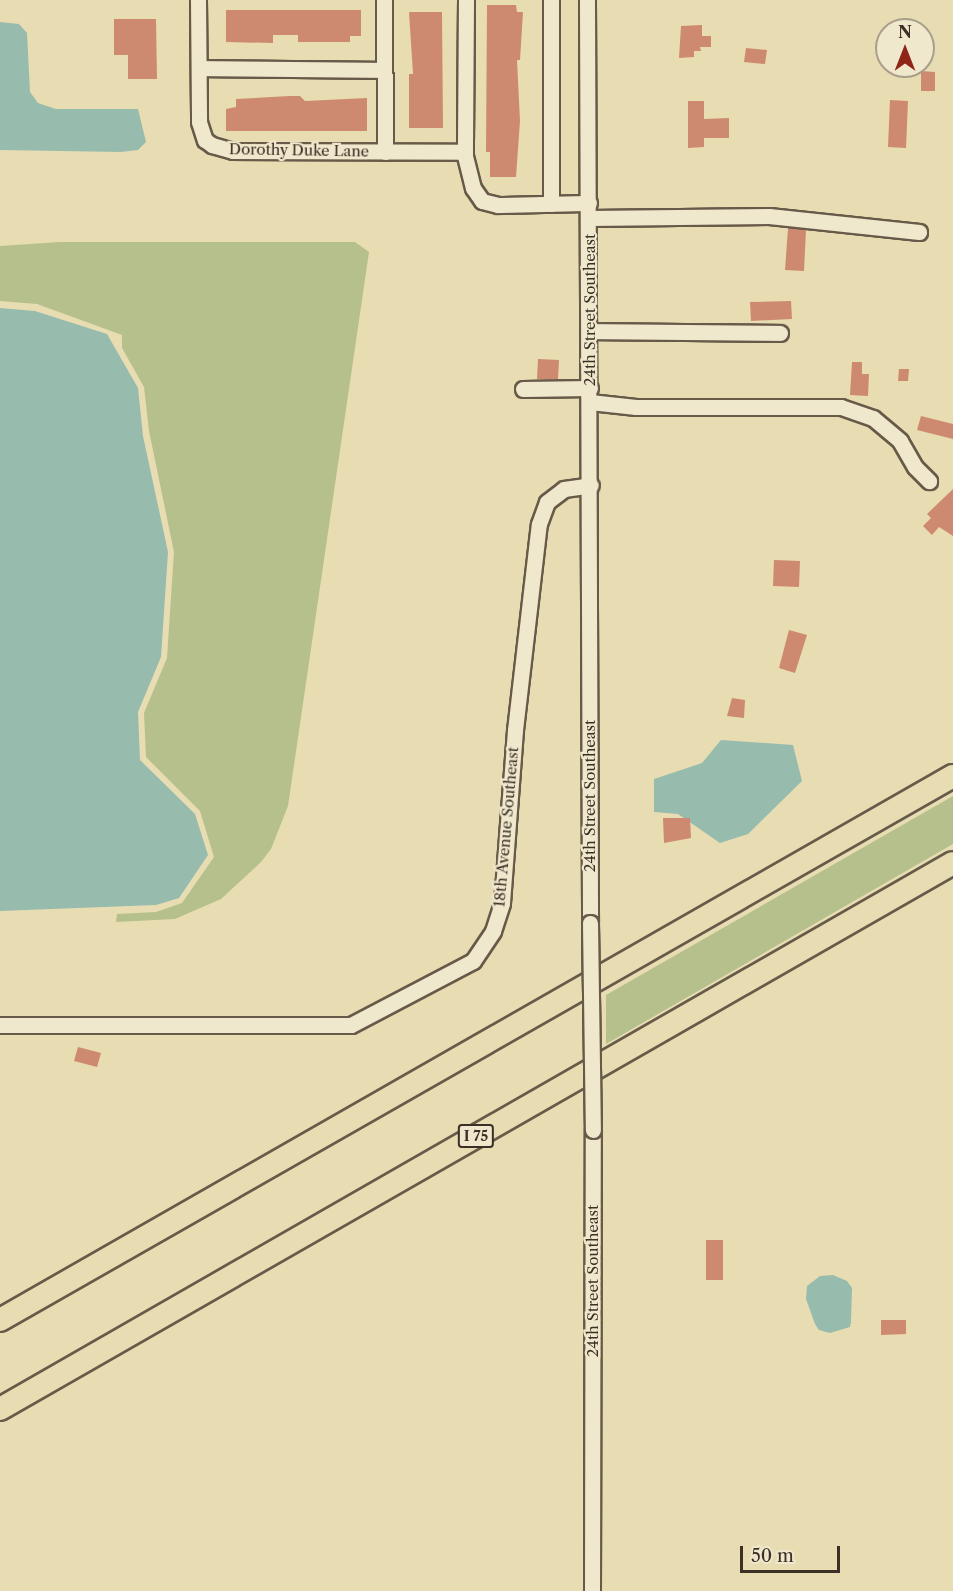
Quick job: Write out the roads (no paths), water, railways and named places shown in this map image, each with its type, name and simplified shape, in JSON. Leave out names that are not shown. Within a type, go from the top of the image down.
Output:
[{"type":"highway","points":[[0,1320],[953,776]]},
{"type":"highway","name":"I 75","points":[[0,1409],[953,864]]},
{"type":"street","name":"Dorothy Duke Lane","points":[[198,0],[199,122],[205,140],[212,145],[233,151],[465,153]]},
{"type":"street","points":[[384,0],[385,152]]},
{"type":"street","points":[[466,0],[465,153],[473,188],[482,201],[498,205],[551,204],[589,211],[769,216],[919,232]]},
{"type":"street","points":[[551,204],[552,0]]},
{"type":"street","name":"24th Street Southeast","points":[[587,0],[591,485],[592,1591]]},
{"type":"street","points":[[199,69],[384,70]]},
{"type":"street","points":[[590,331],[780,333]]},
{"type":"street","points":[[523,389],[590,395],[636,407],[841,407],[873,418],[900,441],[915,467],[929,481]]},
{"type":"street","name":"18th Avenue Southeast","points":[[0,1025],[351,1025],[472,961],[493,931],[502,903],[515,730],[539,525],[546,502],[564,489],[591,485]]}]
